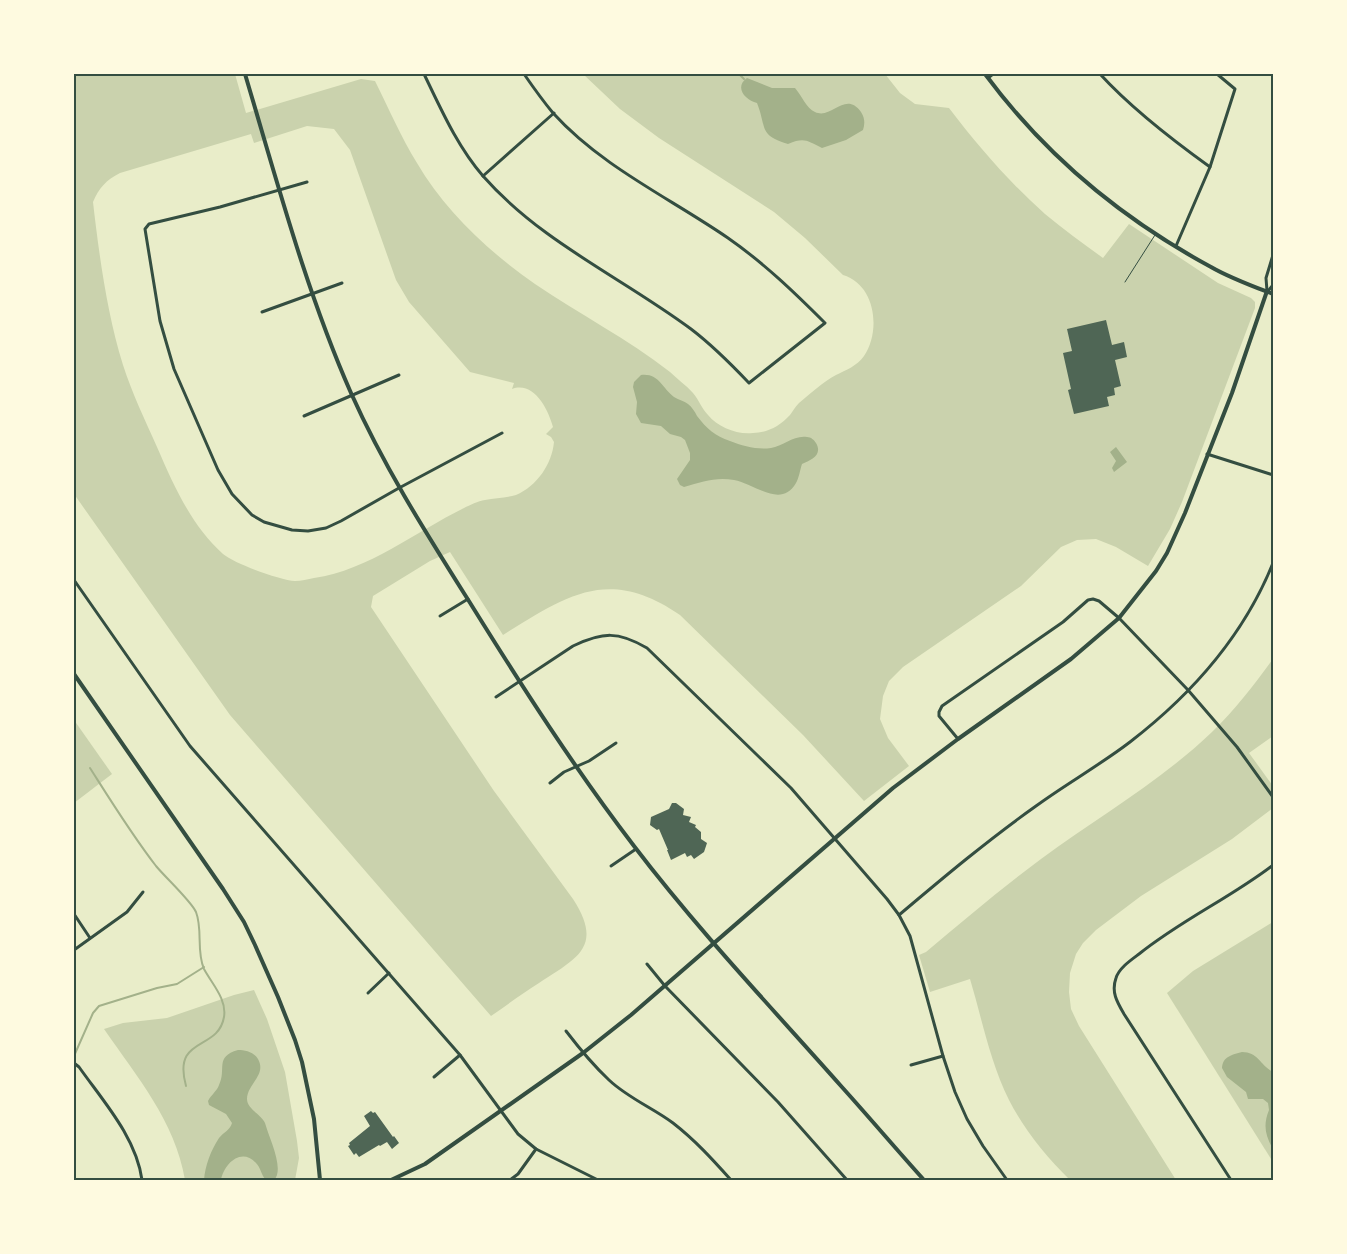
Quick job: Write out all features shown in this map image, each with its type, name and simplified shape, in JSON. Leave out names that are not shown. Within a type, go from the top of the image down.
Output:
[{"type":"street","points":[[245,74],[313,294],[352,396],[399,488],[435,549],[575,767],[636,849],[714,943],[924,1180]]},
{"type":"street","points":[[424,74],[459,142],[483,176],[524,216],[542,231],[690,328],[721,353],[750,383],[825,323],[758,260],[618,168],[587,144],[554,113],[524,74]]},
{"type":"street","points":[[993,74],[986,76],[1003,98],[1057,156],[1110,203],[1155,234],[1211,268],[1273,294]]},
{"type":"street","points":[[1100,74],[1147,119],[1210,167]]},
{"type":"street","points":[[1176,246],[1210,167],[1235,89],[1217,74]]},
{"type":"street","points":[[483,176],[554,113]]},
{"type":"street","points":[[306,182],[220,207],[149,224],[144,232],[154,292],[174,369],[218,470],[232,494],[252,515],[264,522],[292,530],[308,531],[326,528],[502,433]]},
{"type":"street","points":[[391,1180],[425,1164],[583,1053],[631,1016],[893,788],[958,739],[1071,659],[1119,618],[1156,571],[1167,553],[1185,513],[1232,393],[1267,291],[1266,278],[1273,255]]},
{"type":"street","points":[[262,312],[342,283]]},
{"type":"street","points":[[1267,291],[1273,285]]},
{"type":"street","points":[[304,416],[399,375]]},
{"type":"street","points":[[1207,454],[1273,475]]},
{"type":"street","points":[[899,915],[992,838],[1059,789],[1128,743],[1162,715],[1221,654],[1238,630],[1266,580],[1273,563]]},
{"type":"street","points":[[74,580],[190,746],[460,1055],[518,1134],[536,1150],[598,1180]]},
{"type":"street","points":[[440,616],[468,599]]},
{"type":"street","points":[[958,739],[939,716],[942,706],[1063,622],[1088,600],[1092,599],[1098,601],[1119,618],[1188,690],[1237,747],[1273,798]]},
{"type":"street","points":[[496,696],[573,646],[601,635],[632,639],[647,648],[791,788],[899,915],[910,936],[943,1056],[955,1092],[983,1146],[1007,1180]]},
{"type":"street","points":[[74,674],[224,888],[244,922],[278,997],[302,1062],[316,1129],[320,1180]]},
{"type":"street","points":[[550,783],[564,772],[589,761],[616,743]]},
{"type":"street","points":[[611,866],[636,849]]},
{"type":"street","points":[[1231,1180],[1124,1014],[1116,1000],[1113,988],[1116,976],[1127,964],[1156,940],[1273,865]]},
{"type":"street","points":[[74,950],[128,912],[143,892]]},
{"type":"street","points":[[74,914],[90,938]]},
{"type":"street","points":[[647,964],[665,986],[778,1102],[846,1180]]},
{"type":"street","points":[[368,992],[389,973]]},
{"type":"street","points":[[566,1031],[583,1053],[610,1081],[672,1123],[698,1144],[731,1180]]},
{"type":"street","points":[[434,1077],[460,1055]]},
{"type":"street","points":[[911,1065],[943,1056]]},
{"type":"street","points":[[74,1062],[125,1133],[136,1155],[142,1180]]},
{"type":"street","points":[[510,1180],[518,1174],[536,1150]]},
{"type":"lane","points":[[1125,282],[1155,234]]},
{"type":"shaded area","points":[[74,74],[235,74],[246,113],[361,79],[375,81],[400,133],[428,181],[469,230],[535,284],[654,360],[693,393],[712,419],[728,429],[741,433],[758,433],[778,426],[799,403],[817,388],[855,365],[864,356],[873,334],[874,322],[869,298],[863,288],[854,280],[843,275],[805,238],[774,212],[659,138],[620,109],[583,74],[885,74],[900,93],[915,104],[949,108],[994,163],[1032,202],[1059,226],[1103,258],[1129,224],[1218,283],[1251,298],[1255,302],[1255,308],[1182,502],[1170,529],[1148,566],[1116,547],[1096,539],[1077,540],[1061,547],[1021,586],[903,667],[889,681],[883,696],[880,719],[888,738],[909,766],[864,801],[803,735],[680,615],[655,600],[631,592],[610,589],[589,592],[568,598],[548,608],[503,635],[450,552],[430,561],[373,596],[371,607],[494,791],[573,899],[582,915],[586,929],[586,940],[582,950],[575,958],[491,1016],[230,715],[74,494]],"holes":[[[307,126],[334,129],[350,150],[396,280],[409,302],[470,372],[514,383],[512,389],[527,389],[539,398],[548,412],[553,427],[546,434],[554,442],[547,466],[537,480],[524,491],[512,496],[471,504],[373,559],[354,567],[334,574],[295,581],[258,571],[223,554],[202,531],[184,504],[163,462],[130,386],[123,365],[108,305],[93,202],[104,185],[120,173],[251,134],[254,143]]]},
{"type":"shaded area","points":[[747,78],[772,88],[795,88],[807,105],[815,112],[827,112],[844,104],[855,106],[863,116],[863,130],[846,140],[822,148],[802,140],[788,144],[778,141],[765,130],[757,103],[745,96],[741,89],[741,85]]},
{"type":"shaded area","points":[[641,375],[652,376],[660,382],[674,397],[689,405],[708,428],[725,439],[750,447],[771,448],[793,439],[808,437],[816,443],[818,447],[817,454],[802,464],[796,483],[783,494],[767,493],[742,482],[727,479],[684,487],[680,485],[677,479],[690,460],[690,453],[685,440],[670,434],[661,426],[641,423],[636,414],[637,402],[633,387],[634,382]]},
{"type":"shaded area","points":[[1116,447],[1127,462],[1114,472],[1112,468],[1116,461],[1110,452]]},
{"type":"shaded area","points":[[1273,659],[1273,736],[1249,753],[1273,786],[1273,808],[1232,839],[1141,896],[1096,930],[1083,943],[1076,954],[1070,973],[1069,992],[1071,1009],[1079,1026],[1176,1180],[1070,1180],[1036,1143],[1002,1086],[991,1056],[970,979],[930,992],[919,955],[926,952],[1041,859],[1172,767],[1229,715]]},
{"type":"shaded area","points":[[74,720],[112,774],[74,803]]},
{"type":"shaded area","points":[[1273,922],[1273,1162],[1167,993],[1193,971]]},
{"type":"shaded area","points":[[254,990],[267,1019],[285,1072],[299,1158],[295,1180],[185,1180],[173,1138],[164,1119],[104,1029],[123,1023],[167,1018]]},
{"type":"shaded area","points":[[238,1050],[252,1053],[258,1059],[260,1065],[260,1070],[247,1099],[249,1106],[265,1123],[273,1145],[278,1169],[274,1180],[266,1180],[259,1167],[250,1158],[239,1157],[229,1163],[221,1180],[204,1180],[213,1148],[232,1123],[226,1114],[209,1105],[208,1101],[219,1085],[222,1064],[226,1056]]},
{"type":"shaded area","points":[[1242,1052],[1252,1054],[1273,1072],[1273,1149],[1266,1130],[1269,1110],[1268,1103],[1263,1099],[1248,1099],[1246,1092],[1227,1077],[1222,1068],[1226,1058]]},
{"type":"building","points":[[1106,320],[1112,345],[1124,342],[1127,357],[1115,360],[1121,386],[1114,388],[1115,395],[1107,397],[1109,406],[1074,414],[1068,390],[1071,389],[1063,353],[1072,351],[1067,329]]},
{"type":"building","points":[[672,803],[676,803],[684,809],[683,815],[691,817],[689,822],[696,825],[695,827],[701,832],[701,839],[707,843],[704,852],[694,859],[691,855],[687,857],[685,853],[671,860],[659,829],[657,830],[650,825],[651,817],[669,809]]},
{"type":"building","points":[[371,1111],[375,1112],[399,1143],[392,1149],[387,1142],[359,1157],[356,1153],[354,1155],[348,1146],[350,1145],[349,1143],[370,1126],[364,1116]]},
{"type":"waterway","points":[[739,74],[744,79]]},
{"type":"waterway","points":[[90,768],[147,854],[196,912],[202,962],[221,998],[224,1017],[220,1028],[214,1035],[190,1051],[185,1059],[183,1070],[186,1086]]},
{"type":"waterway","points":[[74,1056],[93,1013],[99,1006],[157,988],[177,984],[204,967]]}]
